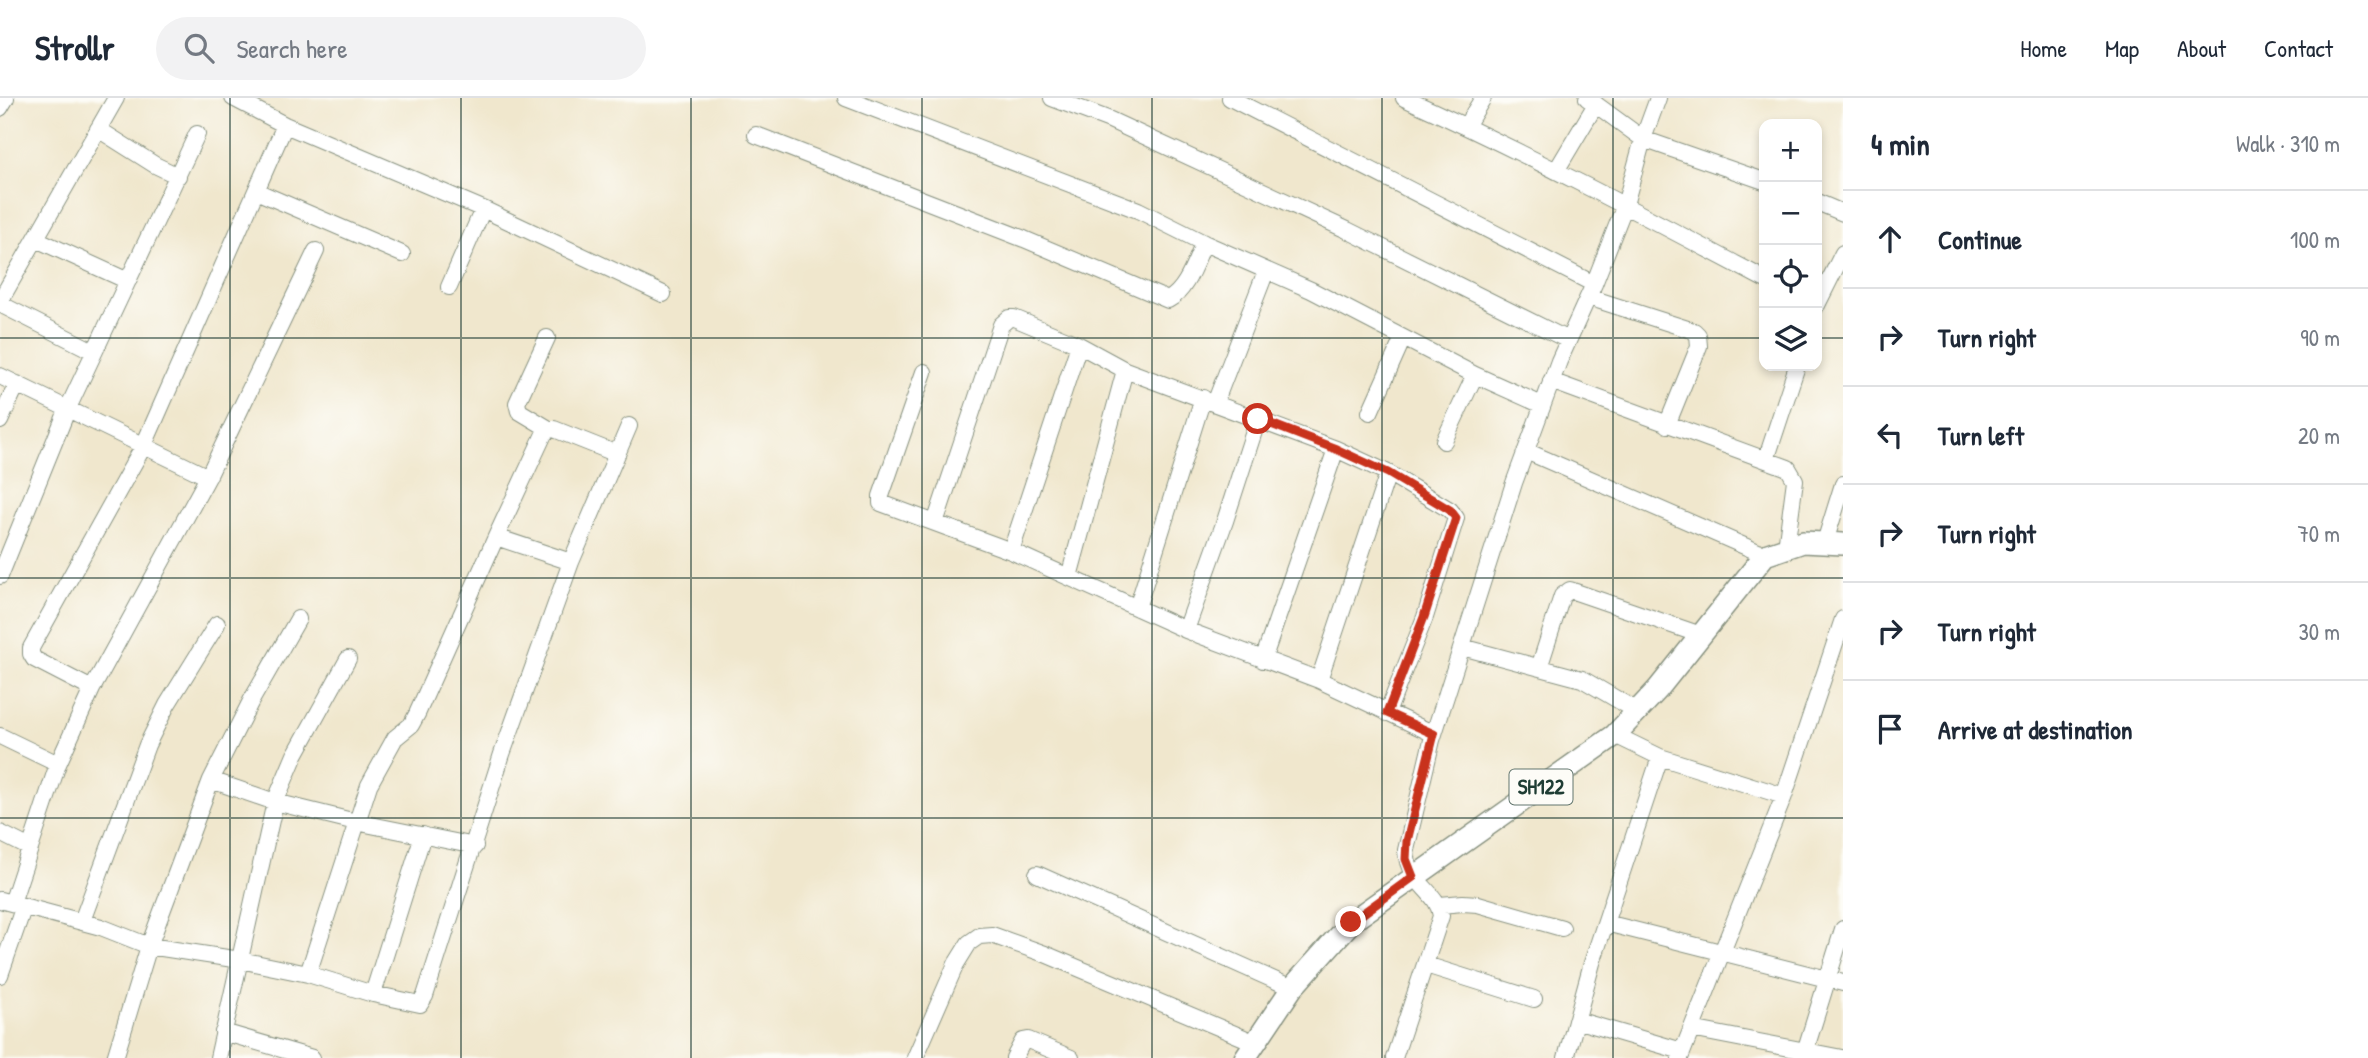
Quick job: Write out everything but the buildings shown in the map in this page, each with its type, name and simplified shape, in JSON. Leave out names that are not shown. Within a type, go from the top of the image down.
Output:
[{"type":"main road","points":[[1765,555],[1803,542],[1834,543]]},
{"type":"main road","name":"SH122","points":[[1251,1050],[1292,988],[1351,922],[1615,735],[1765,555]]},
{"type":"street","points":[[0,108],[6,98]]},
{"type":"street","points":[[93,351],[0,302],[116,98]]},
{"type":"street","points":[[233,98],[285,125],[483,209],[663,294]]},
{"type":"street","points":[[846,98],[1138,210],[1204,243],[1311,290],[1475,375],[1542,405]]},
{"type":"street","points":[[1052,98],[1110,120],[1347,230],[1568,340]]},
{"type":"street","points":[[1230,98],[1591,291],[1695,331],[1699,346],[1667,425]]},
{"type":"street","points":[[1404,98],[1625,205],[1759,276]]},
{"type":"street","points":[[1466,126],[1483,98]]},
{"type":"street","points":[[1394,1058],[1439,927],[1440,905],[1413,877],[1406,859],[1407,841],[1434,734],[1525,451],[1551,381],[1625,205],[1643,139],[1658,98]]},
{"type":"street","points":[[1556,171],[1591,101],[1643,139],[1759,179]]},
{"type":"street","points":[[92,689],[34,659],[31,648],[144,445],[285,125]]},
{"type":"street","points":[[98,129],[144,159],[178,176]]},
{"type":"street","points":[[0,576],[93,351],[197,134]]},
{"type":"street","points":[[756,135],[1024,239],[1168,300],[1182,289],[1204,243]]},
{"type":"street","points":[[256,191],[401,254]]},
{"type":"street","points":[[1822,204],[1843,213]]},
{"type":"street","points":[[449,287],[483,209]]},
{"type":"street","points":[[36,239],[128,281]]},
{"type":"street","points":[[0,975],[12,903],[58,764],[92,689],[208,477],[316,251]]},
{"type":"street","points":[[1822,295],[1843,253]]},
{"type":"street","points":[[1137,608],[1209,401],[1266,271]]},
{"type":"street","points":[[935,523],[1001,325],[1014,318],[1079,345],[1125,370],[1336,449],[1388,473],[1450,510],[1456,518],[1424,617],[1387,713]]},
{"type":"street","points":[[547,338],[517,403],[519,411],[549,429],[617,454]]},
{"type":"street","points":[[1370,412],[1403,338]]},
{"type":"street","points":[[1011,551],[1079,345]]},
{"type":"street","points":[[1069,577],[1125,370]]},
{"type":"street","points":[[1766,460],[1795,371]]},
{"type":"street","points":[[924,372],[880,500],[885,506],[1011,551],[1186,630],[1319,680],[1434,734]]},
{"type":"street","points":[[1444,441],[1475,375]]},
{"type":"street","points":[[0,376],[208,477]]},
{"type":"street","points":[[1551,381],[1788,468],[1795,480],[1786,548]]},
{"type":"street","points":[[0,421],[18,384]]},
{"type":"street","points":[[1186,630],[1258,419]]},
{"type":"street","points":[[12,903],[82,921],[149,946],[307,974],[415,1004],[423,1001],[475,846],[502,754],[571,562],[629,426]]},
{"type":"street","points":[[307,974],[369,785],[395,738],[417,715],[496,537],[544,434],[549,429]]},
{"type":"street","points":[[1263,660],[1336,449]]},
{"type":"street","points":[[1525,451],[1765,555]]},
{"type":"street","points":[[1319,680],[1388,473]]},
{"type":"street","points":[[1834,543],[1843,484]]},
{"type":"street","points":[[496,537],[571,562]]},
{"type":"street","points":[[1539,668],[1562,596],[1570,590],[1701,635]]},
{"type":"street","points":[[115,1058],[149,946],[211,780],[236,728],[298,618]]},
{"type":"street","points":[[1576,1020],[1681,1055],[1784,796],[1843,619]]},
{"type":"street","points":[[82,921],[147,744],[167,705],[217,624]]},
{"type":"street","points":[[1462,647],[1582,678],[1637,711]]},
{"type":"street","points":[[218,1058],[275,802],[295,755],[348,659]]},
{"type":"street","points":[[1615,735],[1660,757],[1784,796]]},
{"type":"street","points":[[0,736],[58,764]]},
{"type":"street","points":[[1566,1058],[1660,757]]},
{"type":"street","points":[[211,780],[275,802],[356,822],[475,846]]},
{"type":"street","points":[[0,833],[30,848]]},
{"type":"street","points":[[373,994],[424,835]]},
{"type":"street","points":[[1037,874],[1292,988]]},
{"type":"street","points":[[1440,905],[1478,904],[1562,928]]},
{"type":"street","points":[[1606,923],[1835,981]]},
{"type":"street","points":[[1804,1054],[1835,981],[1843,929]]},
{"type":"street","points":[[915,1058],[963,954],[979,936],[992,935],[1045,954],[1251,1050]]},
{"type":"street","points":[[1426,965],[1534,999]]},
{"type":"street","points":[[1691,1029],[1804,1054],[1842,1058]]},
{"type":"street","points":[[223,1032],[312,1058]]},
{"type":"street","points":[[1014,1058],[1023,1041],[1028,1040],[1071,1058]]},
{"type":"route","points":[[1258,419],[1336,449],[1388,473],[1450,510],[1456,518],[1424,617],[1387,713],[1434,734],[1407,841],[1406,859],[1413,877],[1351,922]]}]
